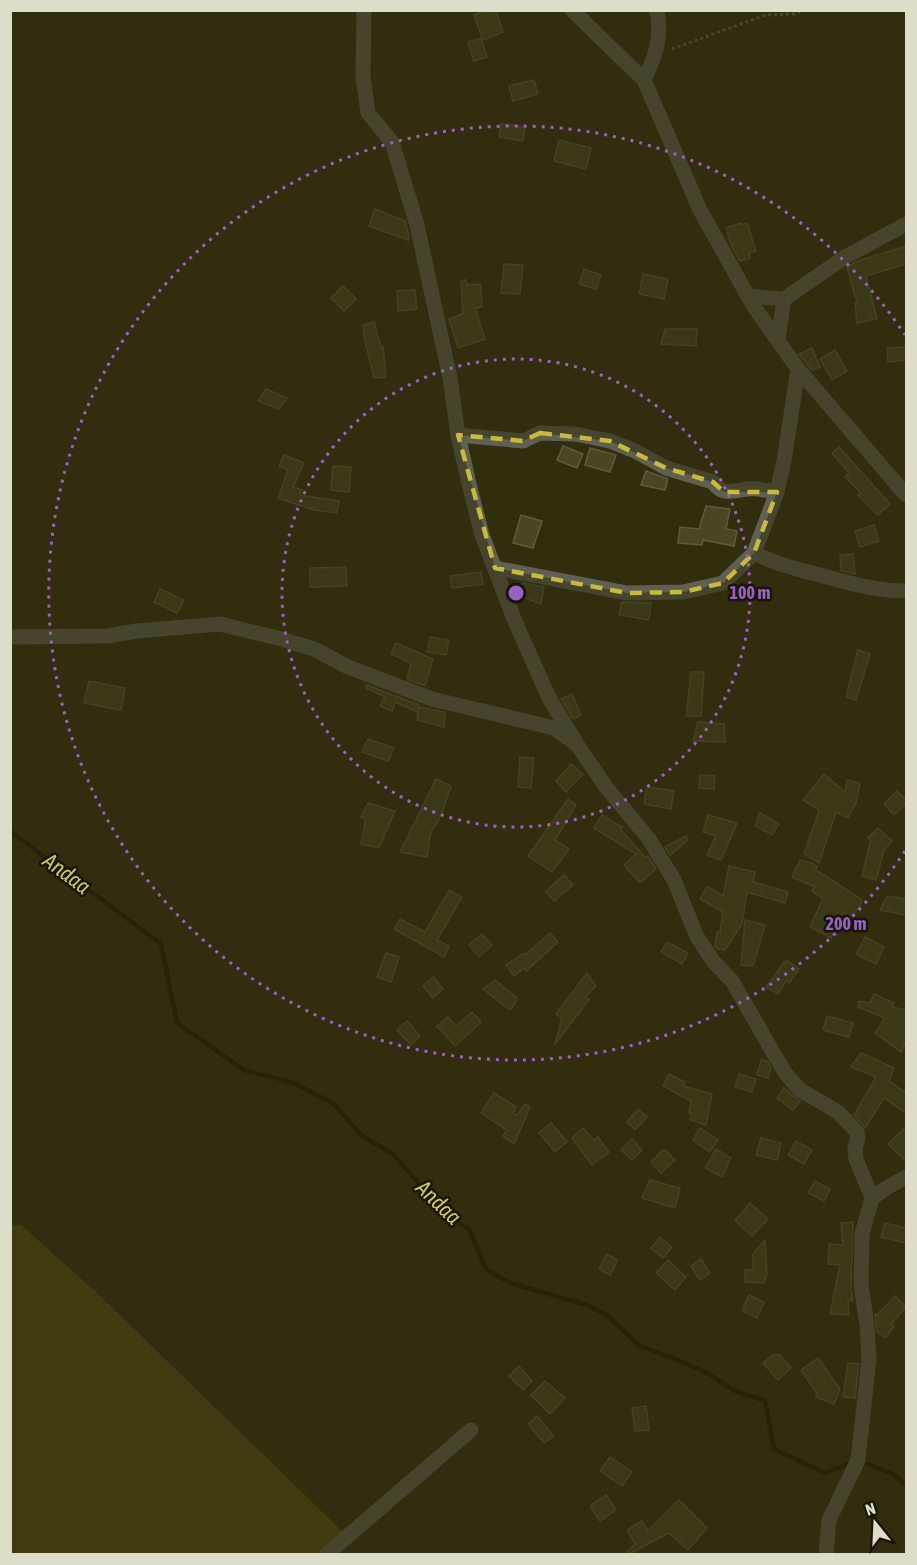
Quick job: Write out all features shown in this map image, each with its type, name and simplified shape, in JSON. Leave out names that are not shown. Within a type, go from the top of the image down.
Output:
[{"type":"street","points":[[364,10],[363,77],[368,113],[392,142],[417,225],[450,378],[458,435],[482,535],[514,619],[549,698],[606,787],[649,839],[674,880],[697,937],[713,961],[732,981],[785,1073],[800,1090],[838,1112],[857,1132],[856,1159],[866,1178],[872,1198],[862,1234],[861,1285],[869,1359],[858,1460],[829,1520],[826,1554]]},
{"type":"street","points":[[572,10],[644,80],[700,210],[748,296],[798,369],[906,495]]},
{"type":"street","points":[[644,80],[656,55],[659,23],[657,10]]},
{"type":"street","points":[[748,296],[784,299],[844,257],[906,224]]},
{"type":"street","points":[[778,339],[784,299]]},
{"type":"street","points":[[495,568],[627,593],[684,592],[723,583],[754,553],[777,492],[798,369]]},
{"type":"street","points":[[458,435],[523,441],[540,433],[575,434],[610,441],[635,451],[666,468],[713,482],[718,489],[724,492],[748,489],[777,492]]},
{"type":"street","points":[[754,553],[776,564],[860,586],[886,591],[906,591]]},
{"type":"street","points":[[10,638],[108,636],[137,631],[220,624],[314,649],[348,667],[432,699],[554,728],[578,746]]},
{"type":"street","points":[[872,1198],[888,1186],[906,1177]]},
{"type":"street","points":[[327,1554],[471,1430]]},
{"type":"path","points":[[656,55],[766,15],[795,14],[802,10]]},
{"type":"highlighted area","points":[[540,433],[610,441],[666,468],[713,482],[724,492],[777,492],[754,553],[723,583],[683,592],[627,593],[495,568],[458,435],[523,441]]},
{"type":"shaded area","points":[[21,1225],[96,1292],[344,1533],[319,1554],[11,1554],[10,1226]]},
{"type":"building","points":[[487,10],[496,10],[503,32],[483,40],[474,15]]},
{"type":"building","points":[[481,38],[487,57],[474,61],[468,42]]},
{"type":"building","points":[[534,80],[538,94],[513,101],[509,86]]},
{"type":"building","points":[[501,124],[525,127],[523,141],[499,137]]},
{"type":"building","points":[[559,140],[591,148],[586,169],[554,161]]},
{"type":"building","points":[[375,209],[405,221],[408,240],[369,226]]},
{"type":"building","points":[[741,223],[742,225],[747,223],[756,251],[749,253],[750,258],[740,261],[732,247],[726,228]]},
{"type":"building","points":[[906,246],[906,264],[866,276],[877,319],[857,323],[855,303],[857,303],[847,267],[855,262]]},
{"type":"building","points":[[504,264],[523,265],[520,294],[501,293]]},
{"type":"building","points":[[584,269],[601,275],[596,289],[579,284]]},
{"type":"building","points":[[643,274],[668,279],[664,299],[639,294]]},
{"type":"building","points":[[466,280],[467,285],[481,284],[482,307],[475,308],[485,339],[458,348],[449,319],[463,314],[461,281]]},
{"type":"building","points":[[343,286],[356,299],[344,311],[331,298]]},
{"type":"building","points":[[415,290],[417,309],[398,311],[397,291]]},
{"type":"building","points":[[374,322],[381,348],[383,347],[386,377],[374,378],[365,341],[363,325]]},
{"type":"building","points":[[665,329],[697,329],[696,346],[661,344]]},
{"type":"building","points":[[906,347],[906,360],[888,362],[887,348]]},
{"type":"building","points":[[812,348],[820,367],[812,370],[799,354]]},
{"type":"building","points":[[835,350],[847,371],[832,380],[820,359]]},
{"type":"building","points":[[266,389],[287,398],[279,409],[258,401]]},
{"type":"building","points":[[563,446],[583,454],[577,468],[557,460]]},
{"type":"building","points":[[839,447],[890,504],[878,515],[858,495],[861,493],[845,477],[849,473],[832,453]]},
{"type":"building","points":[[590,448],[616,455],[610,472],[585,465]]},
{"type":"building","points":[[284,455],[304,463],[293,487],[302,490],[300,495],[339,501],[337,513],[314,510],[278,498],[288,470],[279,466]]},
{"type":"building","points":[[333,466],[351,467],[349,492],[331,490]]},
{"type":"building","points":[[646,471],[668,479],[665,490],[641,485]]},
{"type":"building","points":[[706,506],[730,509],[726,529],[737,531],[734,546],[703,540],[702,545],[678,543],[680,527],[699,529]]},
{"type":"building","points":[[521,515],[542,521],[533,548],[513,543]]},
{"type":"building","points":[[874,525],[879,541],[860,547],[855,531]]},
{"type":"building","points":[[853,554],[855,574],[841,571],[840,555]]},
{"type":"building","points":[[346,567],[347,586],[310,587],[310,568]]},
{"type":"building","points":[[481,572],[483,584],[452,588],[450,576]]},
{"type":"building","points":[[523,583],[544,587],[541,604],[520,596]]},
{"type":"building","points":[[160,589],[184,600],[177,613],[154,602]]},
{"type":"building","points":[[622,602],[651,603],[649,620],[619,615]]},
{"type":"building","points":[[430,637],[449,640],[446,655],[427,652]]},
{"type":"building","points":[[396,643],[433,659],[425,686],[407,679],[411,663],[391,654]]},
{"type":"building","points":[[858,650],[870,654],[856,700],[846,697]]},
{"type":"building","points":[[691,672],[704,672],[701,716],[686,716]]},
{"type":"building","points":[[89,681],[125,688],[121,710],[84,703]]},
{"type":"building","points":[[367,685],[419,705],[417,712],[395,702],[392,711],[380,706],[385,697],[366,688]]},
{"type":"building","points":[[572,694],[581,715],[573,719],[561,699]]},
{"type":"building","points":[[419,707],[445,712],[444,727],[417,720]]},
{"type":"building","points":[[698,722],[724,724],[725,742],[693,741]]},
{"type":"building","points":[[368,739],[394,748],[388,761],[362,752]]},
{"type":"building","points":[[520,757],[534,758],[531,788],[518,787]]},
{"type":"building","points":[[571,764],[583,774],[566,792],[556,781]]},
{"type":"building","points":[[824,774],[845,792],[847,780],[860,783],[856,803],[848,818],[836,812],[819,863],[804,854],[819,810],[803,800]]},
{"type":"building","points":[[700,775],[715,776],[714,789],[699,788]]},
{"type":"building","points":[[436,779],[451,786],[441,816],[431,832],[427,857],[400,852]]},
{"type":"building","points":[[647,787],[674,791],[671,809],[644,804]]},
{"type":"building","points":[[897,791],[906,803],[894,815],[884,804]]},
{"type":"building","points":[[568,799],[576,805],[555,840],[569,849],[552,872],[528,856]]},
{"type":"building","points":[[368,803],[395,811],[379,848],[361,844],[366,819],[361,817]]},
{"type":"building","points":[[759,812],[779,824],[772,835],[756,826]]},
{"type":"building","points":[[602,815],[622,827],[621,830],[645,857],[648,856],[656,869],[640,883],[624,865],[636,854],[594,828]]},
{"type":"building","points":[[708,815],[737,823],[721,860],[707,855],[716,836],[703,832]]},
{"type":"building","points":[[878,828],[892,841],[884,850],[876,880],[862,876],[871,840],[868,838]]},
{"type":"building","points":[[686,836],[688,840],[670,855],[665,847]]},
{"type":"building","points":[[800,860],[812,863],[817,867],[816,870],[861,899],[861,904],[851,917],[843,912],[831,938],[810,927],[823,899],[812,891],[815,887],[792,877]]},
{"type":"building","points":[[729,866],[755,872],[753,882],[788,892],[785,903],[747,892],[742,924],[725,950],[717,949],[715,946],[717,932],[720,933],[723,912],[700,899],[707,886],[723,896]]},
{"type":"building","points":[[564,875],[573,885],[554,901],[546,891]]},
{"type":"building","points":[[449,890],[462,897],[437,940],[449,946],[444,957],[394,929],[400,919],[425,932]]},
{"type":"building","points":[[887,896],[906,899],[906,915],[880,910]]},
{"type":"building","points":[[745,920],[765,925],[753,966],[741,965]]},
{"type":"building","points":[[550,933],[558,942],[526,971],[524,968],[514,976],[506,965],[524,953],[525,955]]},
{"type":"building","points":[[482,934],[492,945],[479,957],[469,945]]},
{"type":"building","points":[[865,937],[884,947],[876,964],[856,954]]},
{"type":"building","points":[[667,942],[688,953],[682,964],[661,952]]},
{"type":"building","points":[[386,953],[399,957],[391,982],[377,977]]},
{"type":"building","points":[[786,960],[799,969],[789,983],[786,981],[778,994],[766,987]]},
{"type":"building","points":[[587,973],[596,986],[585,997],[589,1000],[555,1044],[562,1018],[556,1014]]},
{"type":"building","points":[[433,977],[443,989],[433,998],[423,986]]},
{"type":"building","points":[[495,980],[516,997],[516,1002],[510,1010],[483,989]]},
{"type":"building","points":[[874,994],[894,1003],[892,1007],[906,1010],[906,1041],[901,1052],[875,1033],[885,1018],[858,1007],[859,1001],[870,1003]]},
{"type":"building","points":[[472,1012],[481,1022],[455,1046],[437,1026],[448,1017],[456,1026]]},
{"type":"building","points":[[827,1016],[853,1023],[849,1037],[823,1030]]},
{"type":"building","points":[[407,1021],[420,1036],[411,1045],[397,1030]]},
{"type":"building","points":[[861,1053],[894,1068],[889,1081],[906,1093],[906,1113],[884,1098],[865,1128],[854,1115],[876,1077],[851,1067]]},
{"type":"building","points":[[761,1060],[767,1061],[771,1068],[768,1078],[757,1075]]},
{"type":"building","points":[[669,1074],[685,1082],[683,1086],[712,1094],[706,1125],[690,1120],[691,1101],[663,1086]]},
{"type":"building","points":[[739,1074],[756,1079],[752,1092],[735,1087]]},
{"type":"building","points":[[784,1088],[800,1101],[793,1110],[777,1098]]},
{"type":"building","points":[[494,1093],[516,1107],[513,1113],[517,1115],[525,1104],[530,1107],[514,1144],[503,1136],[507,1130],[481,1113]]},
{"type":"building","points":[[638,1109],[647,1117],[635,1130],[627,1122]]},
{"type":"building","points":[[551,1123],[567,1142],[555,1152],[539,1133]]},
{"type":"building","points":[[906,1127],[906,1161],[888,1144]]},
{"type":"building","points":[[583,1128],[594,1140],[598,1137],[609,1152],[592,1165],[572,1138]]},
{"type":"building","points":[[700,1128],[718,1140],[710,1152],[693,1140]]},
{"type":"building","points":[[761,1138],[781,1143],[777,1160],[756,1155]]},
{"type":"building","points":[[632,1139],[642,1150],[632,1160],[621,1150]]},
{"type":"building","points":[[796,1141],[812,1150],[804,1164],[788,1155]]},
{"type":"building","points":[[664,1149],[675,1160],[661,1173],[651,1162]]},
{"type":"building","points":[[716,1149],[731,1158],[722,1177],[705,1168]]},
{"type":"building","points":[[650,1180],[680,1188],[675,1208],[642,1198]]},
{"type":"building","points":[[815,1181],[830,1189],[824,1201],[808,1193]]},
{"type":"building","points":[[750,1203],[768,1219],[752,1236],[735,1221]]},
{"type":"building","points":[[853,1222],[851,1288],[853,1301],[848,1300],[849,1315],[830,1314],[840,1265],[828,1264],[829,1244],[843,1245],[841,1223]]},
{"type":"building","points":[[885,1223],[906,1228],[906,1243],[881,1237]]},
{"type":"building","points":[[660,1237],[672,1247],[663,1258],[651,1248]]},
{"type":"building","points":[[765,1240],[767,1275],[764,1283],[745,1282],[745,1270],[753,1270],[753,1254]]},
{"type":"building","points":[[607,1254],[618,1260],[610,1275],[599,1269]]},
{"type":"building","points":[[701,1259],[710,1273],[700,1280],[691,1266]]},
{"type":"building","points":[[668,1260],[686,1277],[675,1290],[656,1273]]},
{"type":"building","points":[[749,1295],[764,1302],[757,1318],[742,1311]]},
{"type":"building","points":[[895,1296],[906,1307],[891,1324],[894,1326],[886,1338],[877,1332],[875,1314],[877,1315]]},
{"type":"building","points":[[773,1355],[780,1355],[791,1368],[778,1380],[763,1363]]},
{"type":"building","points":[[818,1358],[840,1389],[834,1404],[816,1397],[817,1394],[801,1370]]},
{"type":"building","points":[[848,1363],[859,1364],[855,1398],[843,1397]]},
{"type":"building","points":[[519,1366],[532,1381],[523,1390],[509,1376]]},
{"type":"building","points":[[545,1381],[565,1398],[550,1414],[531,1395]]},
{"type":"building","points":[[646,1406],[649,1430],[635,1431],[632,1408]]},
{"type":"building","points":[[537,1416],[554,1436],[544,1443],[528,1424]]},
{"type":"building","points":[[610,1457],[632,1472],[622,1486],[600,1471]]},
{"type":"building","points":[[606,1495],[616,1510],[600,1521],[590,1506]]},
{"type":"building","points":[[679,1500],[707,1528],[688,1550],[669,1533],[629,1554],[627,1552],[635,1544],[627,1530],[642,1521],[648,1531]]},
{"type":"waterway","name":"Andaa","points":[[10,831],[161,944],[177,1023],[244,1070],[294,1083],[334,1104],[361,1135],[394,1155],[450,1218],[469,1229],[486,1269],[510,1283],[587,1305],[608,1316],[640,1346],[709,1374],[733,1390],[765,1401],[774,1449],[825,1473],[851,1463]]},
{"type":"waterway","name":"Andaa","points":[[862,1462],[893,1474],[906,1485]]}]
